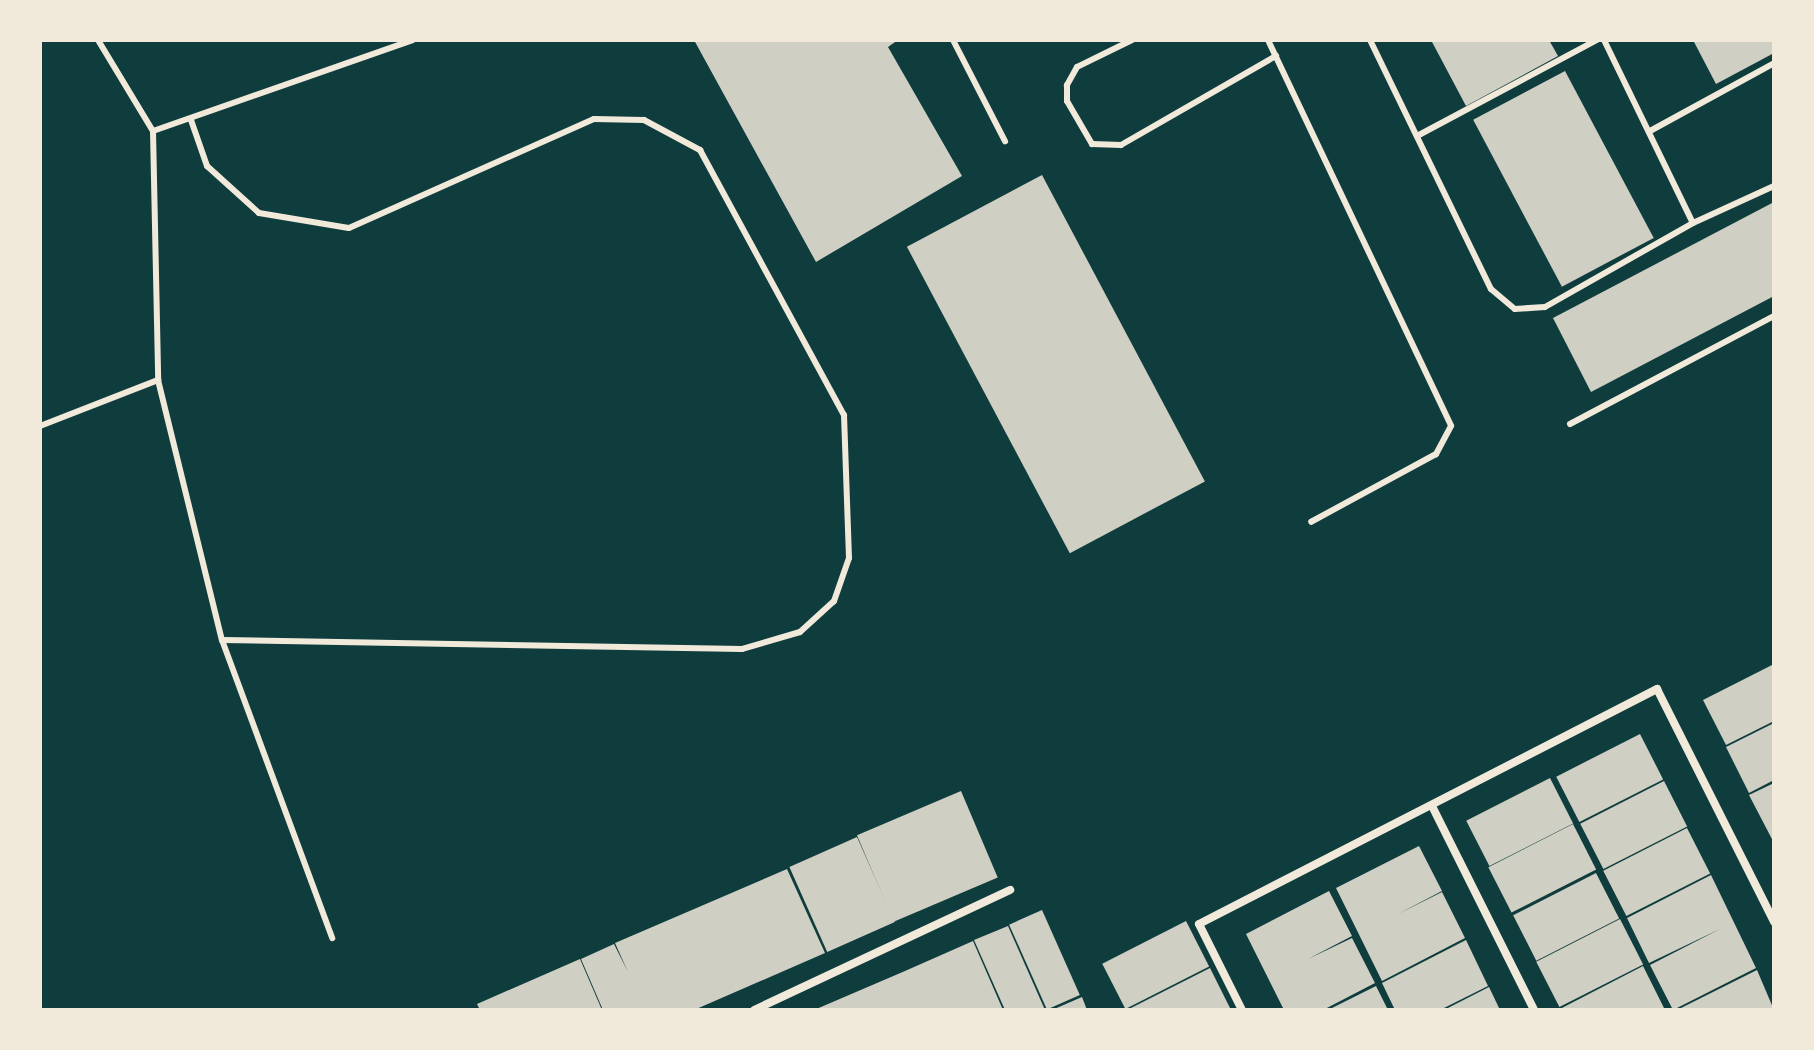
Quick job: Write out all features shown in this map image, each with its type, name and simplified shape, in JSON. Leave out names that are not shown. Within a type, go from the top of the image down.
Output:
[{"type":"street","points":[[1242,1010],[1199,924],[1657,689],[1774,922]]},
{"type":"street","points":[[1432,806],[1534,1010]]},
{"type":"street","points":[[754,1010],[1010,890]]},
{"type":"lane","points":[[98,40],[153,131],[158,380],[222,640],[332,938]]},
{"type":"lane","points":[[153,131],[413,40]]},
{"type":"lane","points":[[953,40],[1005,141]]},
{"type":"lane","points":[[1132,40],[1077,67],[1067,85],[1067,101],[1092,144],[1121,145],[1276,56]]},
{"type":"lane","points":[[1268,40],[1451,426],[1436,454],[1311,522]]},
{"type":"lane","points":[[1370,40],[1491,289],[1515,309],[1545,307],[1693,223],[1774,186]]},
{"type":"lane","points":[[1417,136],[1597,40]]},
{"type":"lane","points":[[1604,40],[1693,223]]},
{"type":"lane","points":[[1650,131],[1774,63]]},
{"type":"lane","points":[[191,120],[207,166],[259,213],[349,228],[594,119],[644,120],[700,150],[844,415],[849,558],[834,601],[800,632],[742,649],[222,640]]},
{"type":"lane","points":[[1570,424],[1774,316]]},
{"type":"lane","points":[[40,426],[158,380]]},
{"type":"building","points":[[694,40],[898,40],[888,47],[962,176],[816,262]]},
{"type":"building","points":[[1431,40],[1549,40],[1558,56],[1466,106]]},
{"type":"building","points":[[1693,40],[1774,40],[1774,53],[1716,84]]},
{"type":"building","points":[[1565,71],[1654,238],[1562,287],[1473,120]]},
{"type":"building","points":[[1042,175],[1205,481],[1070,553],[907,247]]},
{"type":"building","points":[[1774,202],[1774,296],[1591,392],[1553,318]]},
{"type":"building","points":[[1774,664],[1774,721],[1726,745],[1703,700]]},
{"type":"building","points":[[1774,723],[1774,780],[1749,793],[1726,747]]},
{"type":"building","points":[[1640,734],[1663,779],[1579,822],[1556,777]]},
{"type":"building","points":[[1550,778],[1573,823],[1489,866],[1466,821]]},
{"type":"building","points":[[1664,781],[1687,826],[1603,869],[1580,824]]},
{"type":"building","points":[[1774,783],[1774,843],[1749,795]]},
{"type":"building","points":[[961,791],[998,878],[894,922],[857,835]]},
{"type":"building","points":[[1573,824],[1596,869],[1512,913],[1488,867]]},
{"type":"building","points":[[1687,828],[1710,873],[1626,916],[1603,871]]},
{"type":"building","points":[[857,837],[895,922],[827,952],[789,867]]},
{"type":"building","points":[[1419,846],[1442,891],[1398,914],[1442,892],[1465,938],[1382,981],[1336,888]]},
{"type":"building","points":[[787,869],[825,953],[694,1010],[603,1010],[581,959],[614,944],[628,972],[615,943]]},
{"type":"building","points":[[1596,873],[1619,918],[1536,961],[1513,915]]},
{"type":"building","points":[[1711,875],[1756,968],[1673,1010],[1650,965],[1720,929],[1649,963],[1627,918]]},
{"type":"building","points":[[1329,891],[1352,936],[1308,959],[1352,938],[1375,983],[1323,1010],[1284,1010],[1246,934]]},
{"type":"building","points":[[1042,910],[1080,995],[1047,1010],[1009,925]]},
{"type":"building","points":[[1620,919],[1643,964],[1559,1007],[1536,962]]},
{"type":"building","points":[[1186,921],[1209,966],[1125,1009],[1102,964]]},
{"type":"building","points":[[1008,926],[1045,1010],[1005,1010],[974,940]]},
{"type":"building","points":[[1466,940],[1488,986],[1440,1010],[1395,1010],[1382,983]]},
{"type":"building","points":[[973,941],[1003,1010],[814,1010],[905,971]]},
{"type":"building","points":[[580,959],[602,1010],[480,1010],[477,1004]]},
{"type":"building","points":[[1643,966],[1665,1010],[1558,1010]]},
{"type":"building","points":[[1210,968],[1231,1010],[1127,1010]]},
{"type":"building","points":[[1757,970],[1774,1010],[1677,1010]]},
{"type":"building","points":[[1376,986],[1388,1010],[1328,1010]]},
{"type":"building","points":[[1489,987],[1500,1010],[1444,1010]]},
{"type":"building","points":[[1082,997],[1087,1010],[1052,1010]]}]
